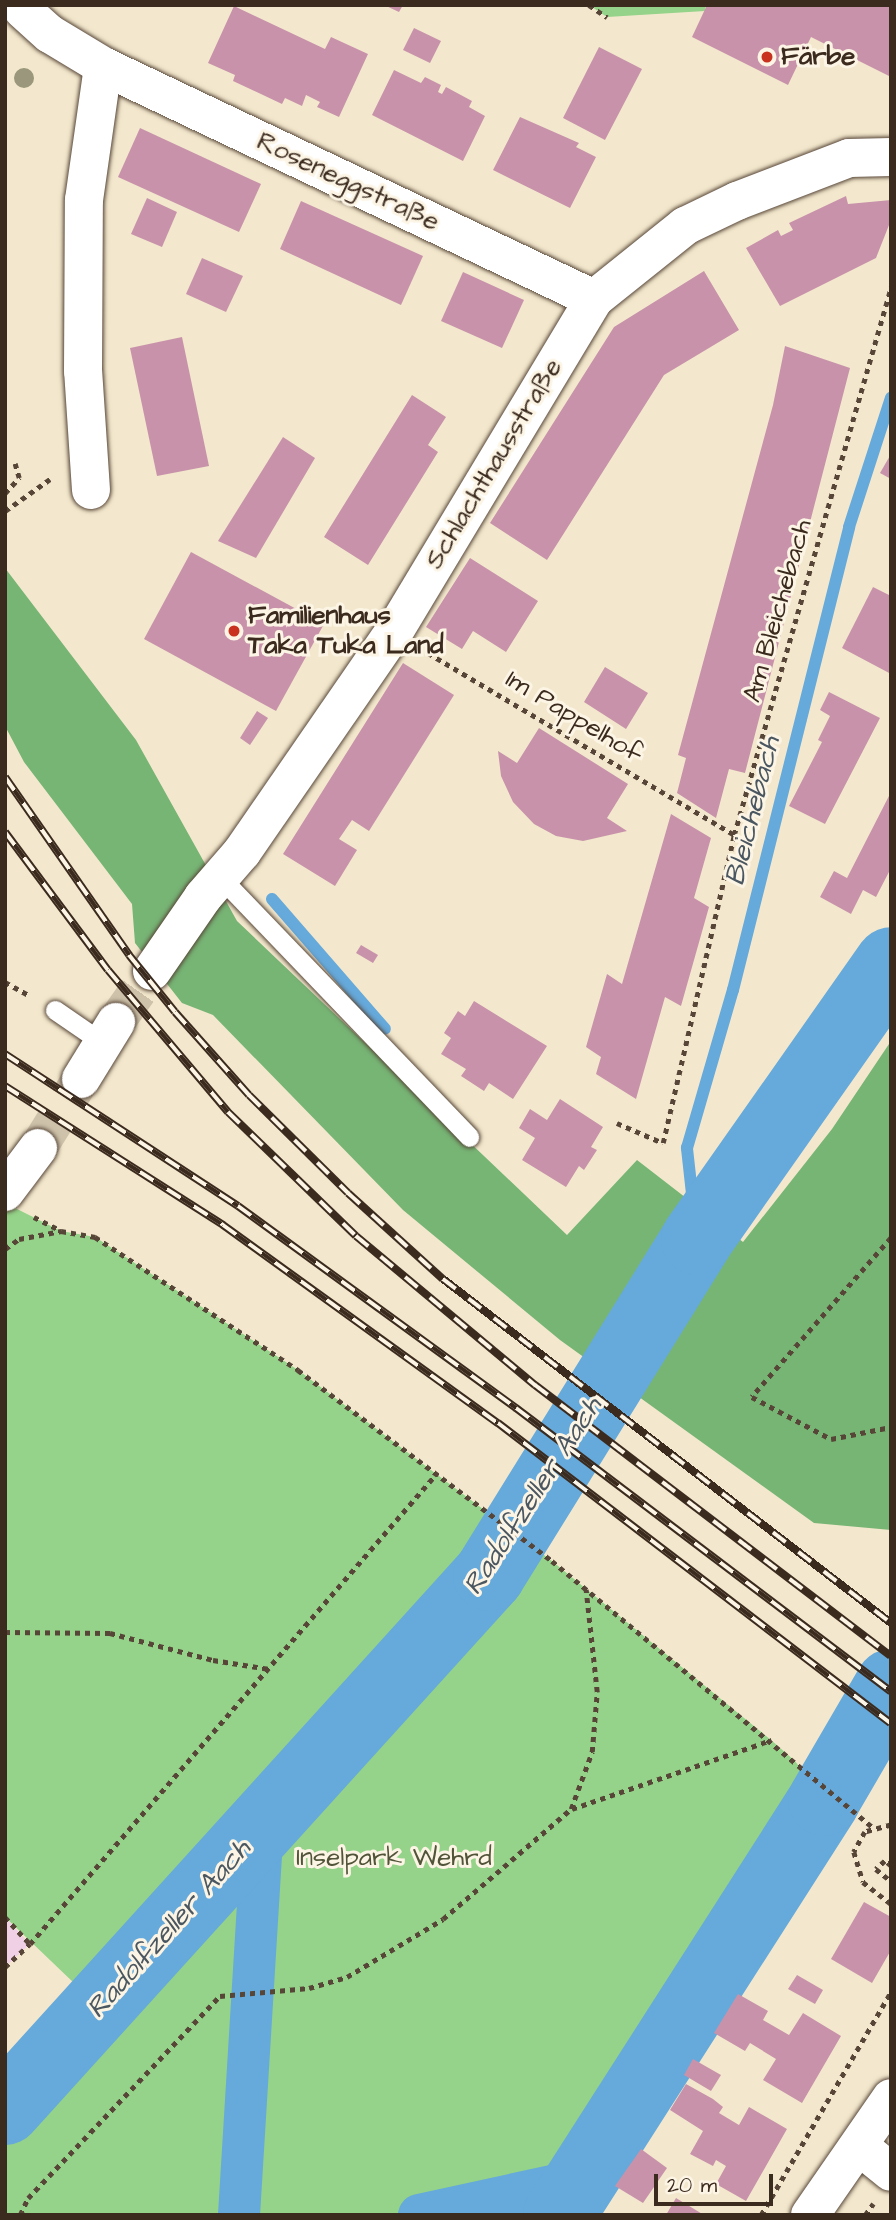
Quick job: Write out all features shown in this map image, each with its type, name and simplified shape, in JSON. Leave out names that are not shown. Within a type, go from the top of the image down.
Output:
[{"type":"street","name":"Roseneggstraße","points":[[22,7],[50,34],[103,66],[594,299]]},
{"type":"street","points":[[91,490],[83,371],[84,200],[103,66]]},
{"type":"street","name":"Schlachthausstraße","points":[[152,971],[394,632],[594,299],[685,226],[716,211],[849,158],[891,157]]},
{"type":"street","points":[[82,1079],[109,1032]]},
{"type":"street","points":[[16,1203],[38,1148]]},
{"type":"street","points":[[810,2215],[891,2098]]},
{"type":"street","points":[[859,2146],[891,2172]]},
{"type":"lane","points":[[220,877],[469,1137]]},
{"type":"lane","points":[[55,1010],[109,1032]]},
{"type":"path","points":[[589,5],[607,17]]},
{"type":"path","name":"Am Bleichebach","points":[[617,1123],[663,1143],[734,835],[891,287]]},
{"type":"path","points":[[5,493],[19,478],[15,464]]},
{"type":"path","name":"Im Pappelhof","points":[[394,632],[734,835]]},
{"type":"path","points":[[16,1203],[61,1231]]},
{"type":"path","points":[[5,1249],[19,1239],[61,1231],[95,1237],[298,1370],[306,1381],[437,1473],[552,1561],[771,1740],[872,1827]]},
{"type":"path","points":[[891,1238],[752,1397],[831,1439],[891,1427]]},
{"type":"path","points":[[5,1967],[30,1944],[437,1473]]},
{"type":"path","points":[[571,1809],[592,1752],[597,1692],[586,1589]]},
{"type":"path","points":[[5,1632],[110,1633],[212,1660],[270,1669]]},
{"type":"path","points":[[20,2215],[28,2198],[204,2008],[220,1996],[309,1988],[347,1977],[443,1919],[571,1809],[771,1740]]},
{"type":"path","points":[[891,1825],[872,1827],[859,1838],[855,1867],[863,1882],[891,1904]]},
{"type":"path","points":[[891,1866],[885,1861],[876,1869],[891,1881]]},
{"type":"path","points":[[5,1917],[30,1944]]},
{"type":"path","points":[[762,2215],[891,1992]]},
{"type":"shaded area","points":[[5,1917],[30,1944],[5,1967]]},
{"type":"green space","points":[[589,5],[706,5],[705,11],[607,17]]},
{"type":"green space","points":[[5,568],[136,740],[237,921],[567,1235],[637,1160],[743,1242],[832,1129],[891,1041],[891,1530],[814,1523],[560,1340],[403,1210],[213,1015],[182,1003],[135,943],[132,904],[24,762],[5,726]]},
{"type":"green space","name":"Inselpark Wehrd","points":[[5,1203],[61,1231],[95,1237],[298,1370],[552,1561],[771,1740],[795,1761],[824,1800],[559,2215],[5,2215],[5,2109],[98,2006],[5,1917]]},
{"type":"building","points":[[384,5],[403,5],[399,12]]},
{"type":"building","name":"Färbe","points":[[707,5],[891,5],[891,77],[811,37],[788,85],[692,37]]},
{"type":"building","points":[[234,6],[325,49],[331,37],[368,54],[339,117],[317,107],[320,102],[306,95],[302,106],[285,98],[282,104],[233,81],[235,75],[208,63]]},
{"type":"building","points":[[414,28],[441,41],[430,63],[403,50]]},
{"type":"building","points":[[599,47],[642,69],[605,140],[563,118]]},
{"type":"building","points":[[394,70],[421,83],[425,77],[441,85],[438,92],[442,94],[446,87],[472,101],[469,107],[485,116],[463,161],[372,115]]},
{"type":"building","points":[[520,117],[579,143],[576,147],[596,157],[570,208],[493,170]]},
{"type":"building","points":[[140,128],[261,184],[239,232],[118,177]]},
{"type":"building","points":[[846,196],[848,204],[891,200],[891,220],[876,258],[780,306],[746,248],[778,230],[781,236],[793,230],[789,223]]},
{"type":"building","points":[[147,198],[177,212],[162,247],[131,234]]},
{"type":"building","points":[[301,201],[423,256],[401,305],[280,249]]},
{"type":"building","points":[[202,258],[243,276],[226,312],[186,294]]},
{"type":"building","points":[[704,271],[739,330],[664,375],[547,560],[490,523],[614,327]]},
{"type":"building","points":[[463,272],[524,300],[502,348],[441,321]]},
{"type":"building","points":[[182,337],[209,466],[157,476],[130,348]]},
{"type":"building","points":[[785,346],[850,368],[745,773],[729,769],[716,818],[677,793],[686,758],[678,755],[773,405]]},
{"type":"building","points":[[412,395],[446,417],[428,445],[438,452],[368,565],[324,537]]},
{"type":"building","points":[[283,437],[315,458],[256,558],[218,541]]},
{"type":"building","points":[[891,454],[891,479],[880,473]]},
{"type":"building","name":"Familienhaus Taka Tuka Land","points":[[191,552],[324,624],[276,711],[144,639]]},
{"type":"building","points":[[470,558],[538,601],[506,652],[473,631],[462,649],[426,627]]},
{"type":"building","points":[[873,587],[891,596],[891,674],[842,648]]},
{"type":"building","points":[[403,663],[454,695],[369,831],[352,820],[339,839],[357,850],[335,886],[283,854]]},
{"type":"building","points":[[605,667],[648,693],[626,729],[584,702]]},
{"type":"building","points":[[829,692],[880,718],[825,824],[789,806],[822,742],[818,740],[830,716],[820,710]]},
{"type":"building","points":[[257,711],[268,718],[250,745],[240,738]]},
{"type":"building","points":[[539,728],[628,784],[607,818],[627,831],[583,841],[556,836],[534,824],[513,802],[501,776],[498,751],[517,763]]},
{"type":"building","points":[[891,792],[891,868],[876,897],[863,890],[851,914],[820,897],[834,871],[847,878]]},
{"type":"building","points":[[671,814],[711,838],[694,898],[709,907],[681,1006],[665,997],[636,1099],[596,1074],[601,1057],[586,1047],[607,974],[622,984]]},
{"type":"building","points":[[361,945],[378,955],[373,963],[356,953]]},
{"type":"building","points":[[474,1001],[547,1046],[513,1099],[489,1083],[484,1091],[461,1076],[466,1069],[441,1054],[451,1038],[444,1033],[458,1011],[465,1016]]},
{"type":"building","points":[[560,1099],[603,1127],[591,1147],[597,1150],[584,1170],[579,1166],[566,1187],[522,1160],[535,1138],[519,1128],[530,1109],[547,1120]]},
{"type":"building","points":[[864,1902],[891,1917],[891,1950],[872,1983],[831,1959]]},
{"type":"building","points":[[797,1975],[823,1990],[815,2004],[788,1989]]},
{"type":"building","points":[[738,1994],[768,2011],[763,2020],[789,2035],[803,2013],[841,2036],[802,2103],[763,2080],[776,2059],[750,2043],[745,2051],[714,2033]]},
{"type":"building","points":[[693,2059],[721,2075],[711,2091],[684,2075]]},
{"type":"building","points":[[686,2084],[713,2099],[723,2107],[719,2113],[739,2125],[749,2107],[787,2129],[746,2201],[716,2184],[726,2166],[716,2160],[713,2166],[690,2154],[703,2131],[670,2110]]},
{"type":"building","points":[[641,2149],[667,2168],[643,2203],[615,2186]]},
{"type":"building","points":[[676,2198],[704,2215],[666,2215]]},
{"type":"waterway","name":"Bleichebach","points":[[697,1239],[687,1148],[733,990],[849,527],[891,398]]},
{"type":"waterway","points":[[272,899],[385,1029]]},
{"type":"waterway","name":"Radolfzeller Aach","points":[[5,2109],[489,1575],[697,1239],[891,963]]},
{"type":"waterway","name":"Radolfzeller Aach","points":[[559,2215],[824,1800],[891,1685]]},
{"type":"waterway","points":[[239,2215],[263,1827]]},
{"type":"waterway","points":[[419,2215],[584,2179]]},
{"type":"tunnel","points":[[116,1022],[152,971]]},
{"type":"tunnel","points":[[38,1148],[81,1079]]},
{"type":"railway","points":[[5,777],[129,955],[175,1012],[249,1095],[348,1193],[443,1279],[891,1623]]},
{"type":"railway","points":[[5,832],[108,970],[228,1112],[356,1236],[535,1385],[891,1656]]},
{"type":"railway","points":[[5,1054],[238,1206],[516,1408],[891,1692]]},
{"type":"railway","points":[[5,1086],[223,1225],[498,1423],[891,1723]]},
{"type":"place","name":"Färbe","points":[[767,57]]},
{"type":"place","name":"Familienhaus Taka Tuka Land","points":[[234,631]]}]
